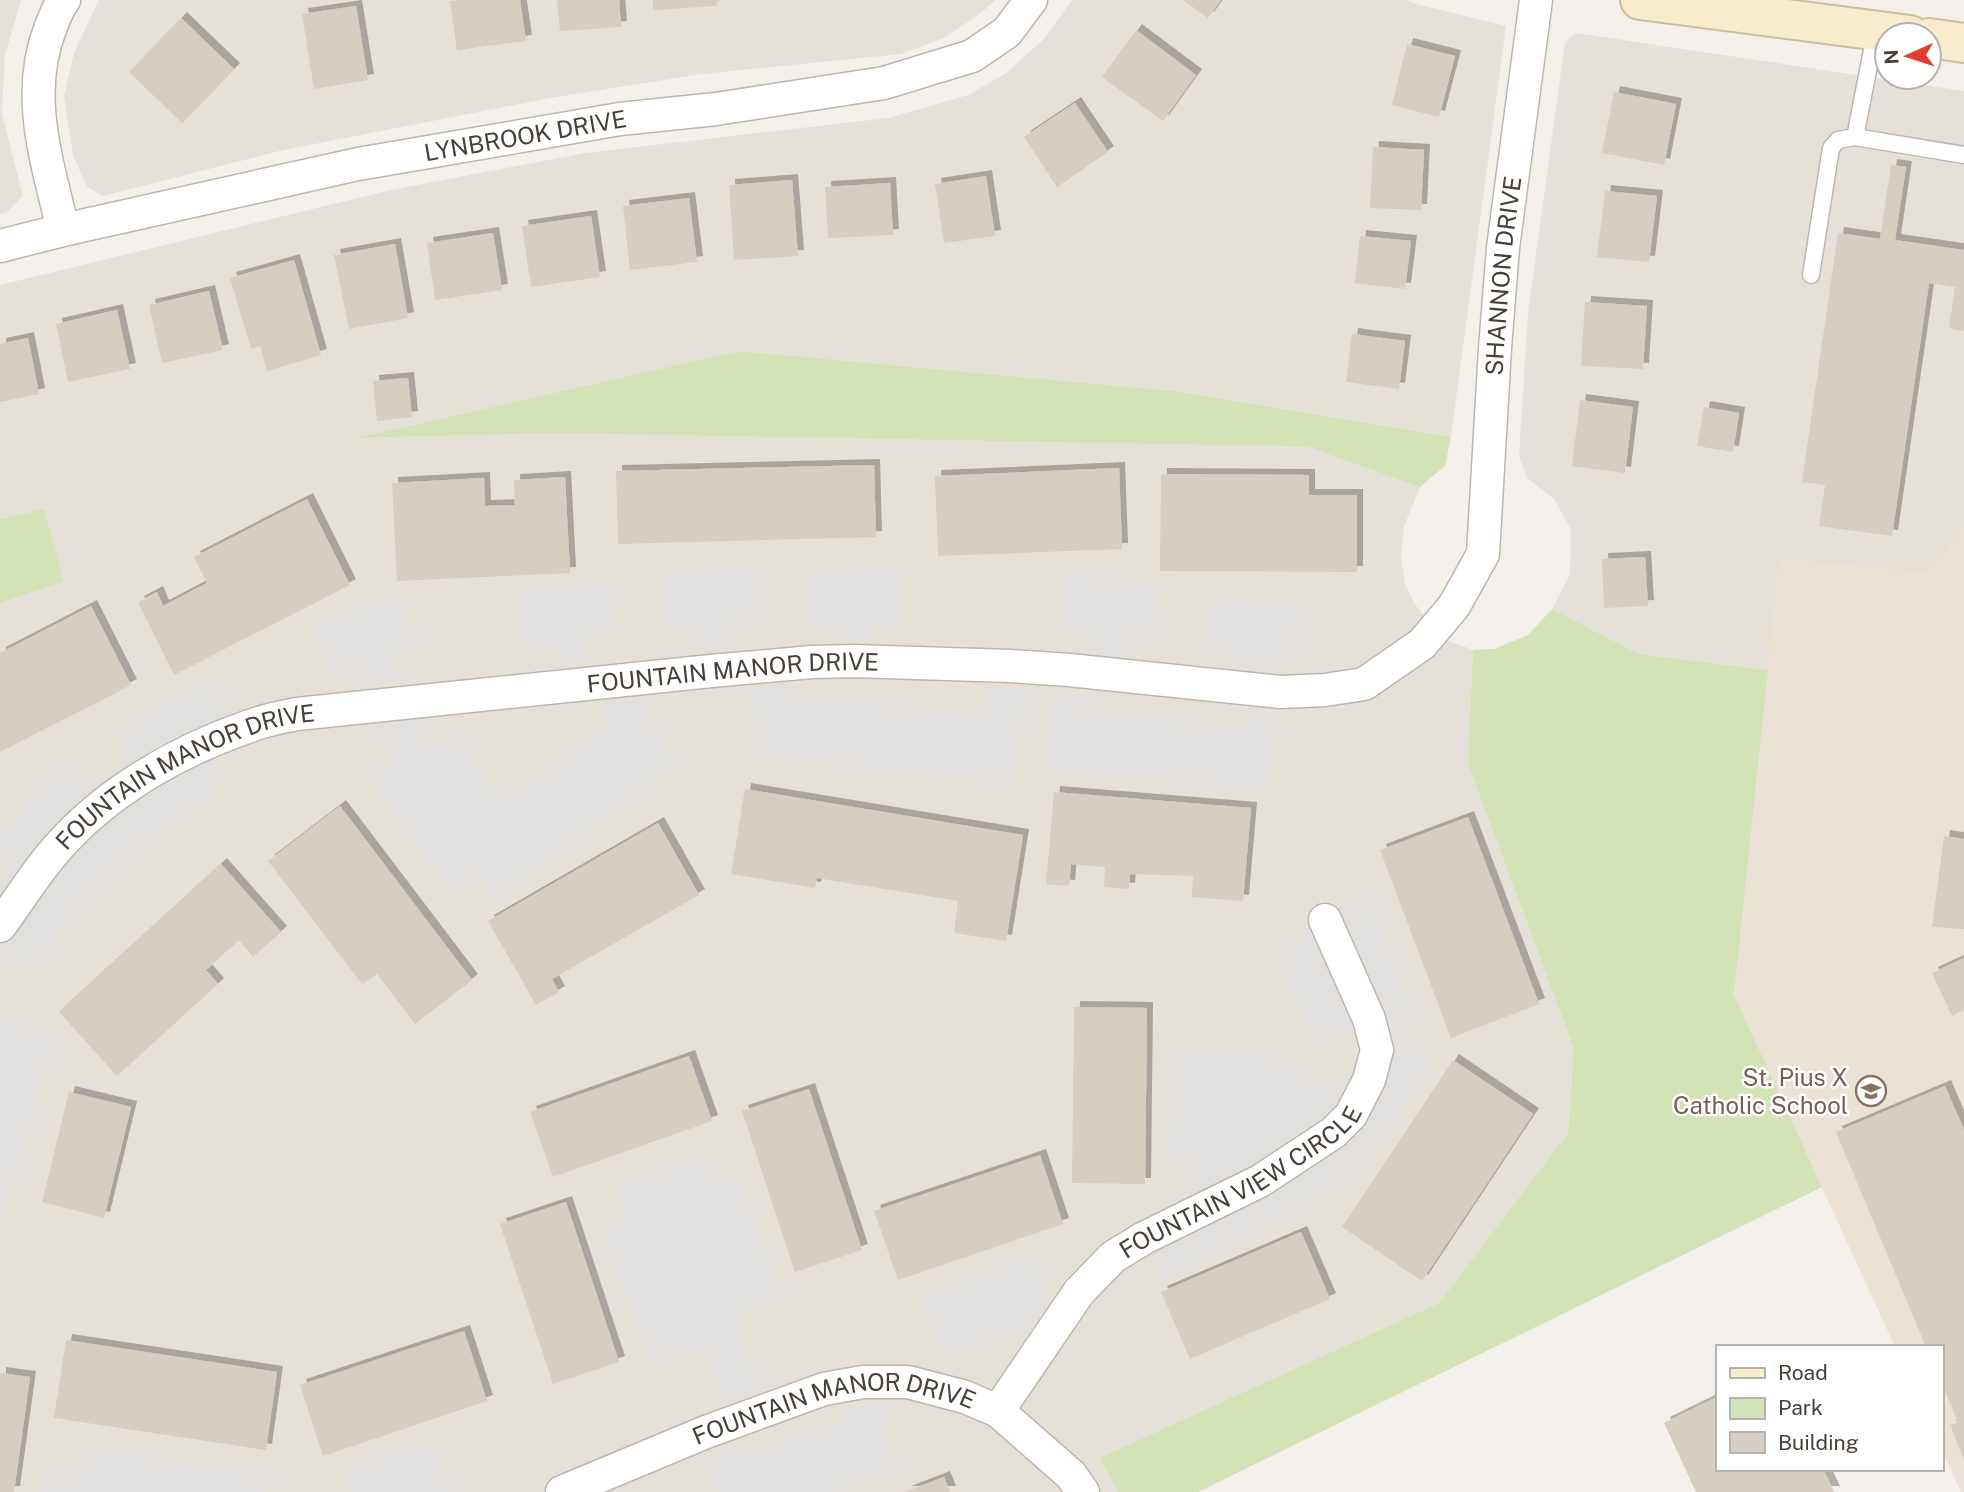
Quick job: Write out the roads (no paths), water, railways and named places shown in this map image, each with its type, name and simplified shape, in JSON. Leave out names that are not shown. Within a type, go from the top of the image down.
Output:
[{"type":"street","points":[[63,230],[38,116],[38,78],[45,44],[64,0]]},
{"type":"street","name":"LYNBROOK DRIVE","points":[[0,247],[63,230],[358,164],[620,119],[884,83],[972,56],[1007,32],[1031,0]]},
{"type":"street","name":"SHANNON DRIVE","points":[[1483,554],[1503,248],[1536,0]]},
{"type":"street","points":[[1664,2],[1873,30]]},
{"type":"street","points":[[1943,40],[1964,43]]},
{"type":"street","name":"FOUNTAIN MANOR DRIVE","points":[[0,926],[54,852],[97,809],[151,772],[199,746],[251,725],[297,713],[711,671],[854,661],[1069,670],[1281,692],[1325,690],[1364,684],[1422,644],[1454,606],[1483,554]]},
{"type":"street","name":"FOUNTAIN VIEW CIRCLE","points":[[998,1411],[1079,1292],[1113,1258],[1144,1238],[1260,1181],[1333,1133],[1351,1115],[1369,1080],[1377,1050],[1369,1019],[1325,920]]},
{"type":"street","name":"FOUNTAIN MANOR DRIVE","points":[[562,1492],[726,1424],[824,1390],[863,1382],[908,1382],[965,1397],[998,1411],[1071,1475],[1083,1492]]},
{"type":"lane","points":[[1855,137],[1873,88]]},
{"type":"lane","points":[[1811,275],[1831,148],[1838,140],[1855,137],[1964,155]]},
{"type":"place","name":"St. Pius X Catholic School","points":[[1871,1091]]}]
